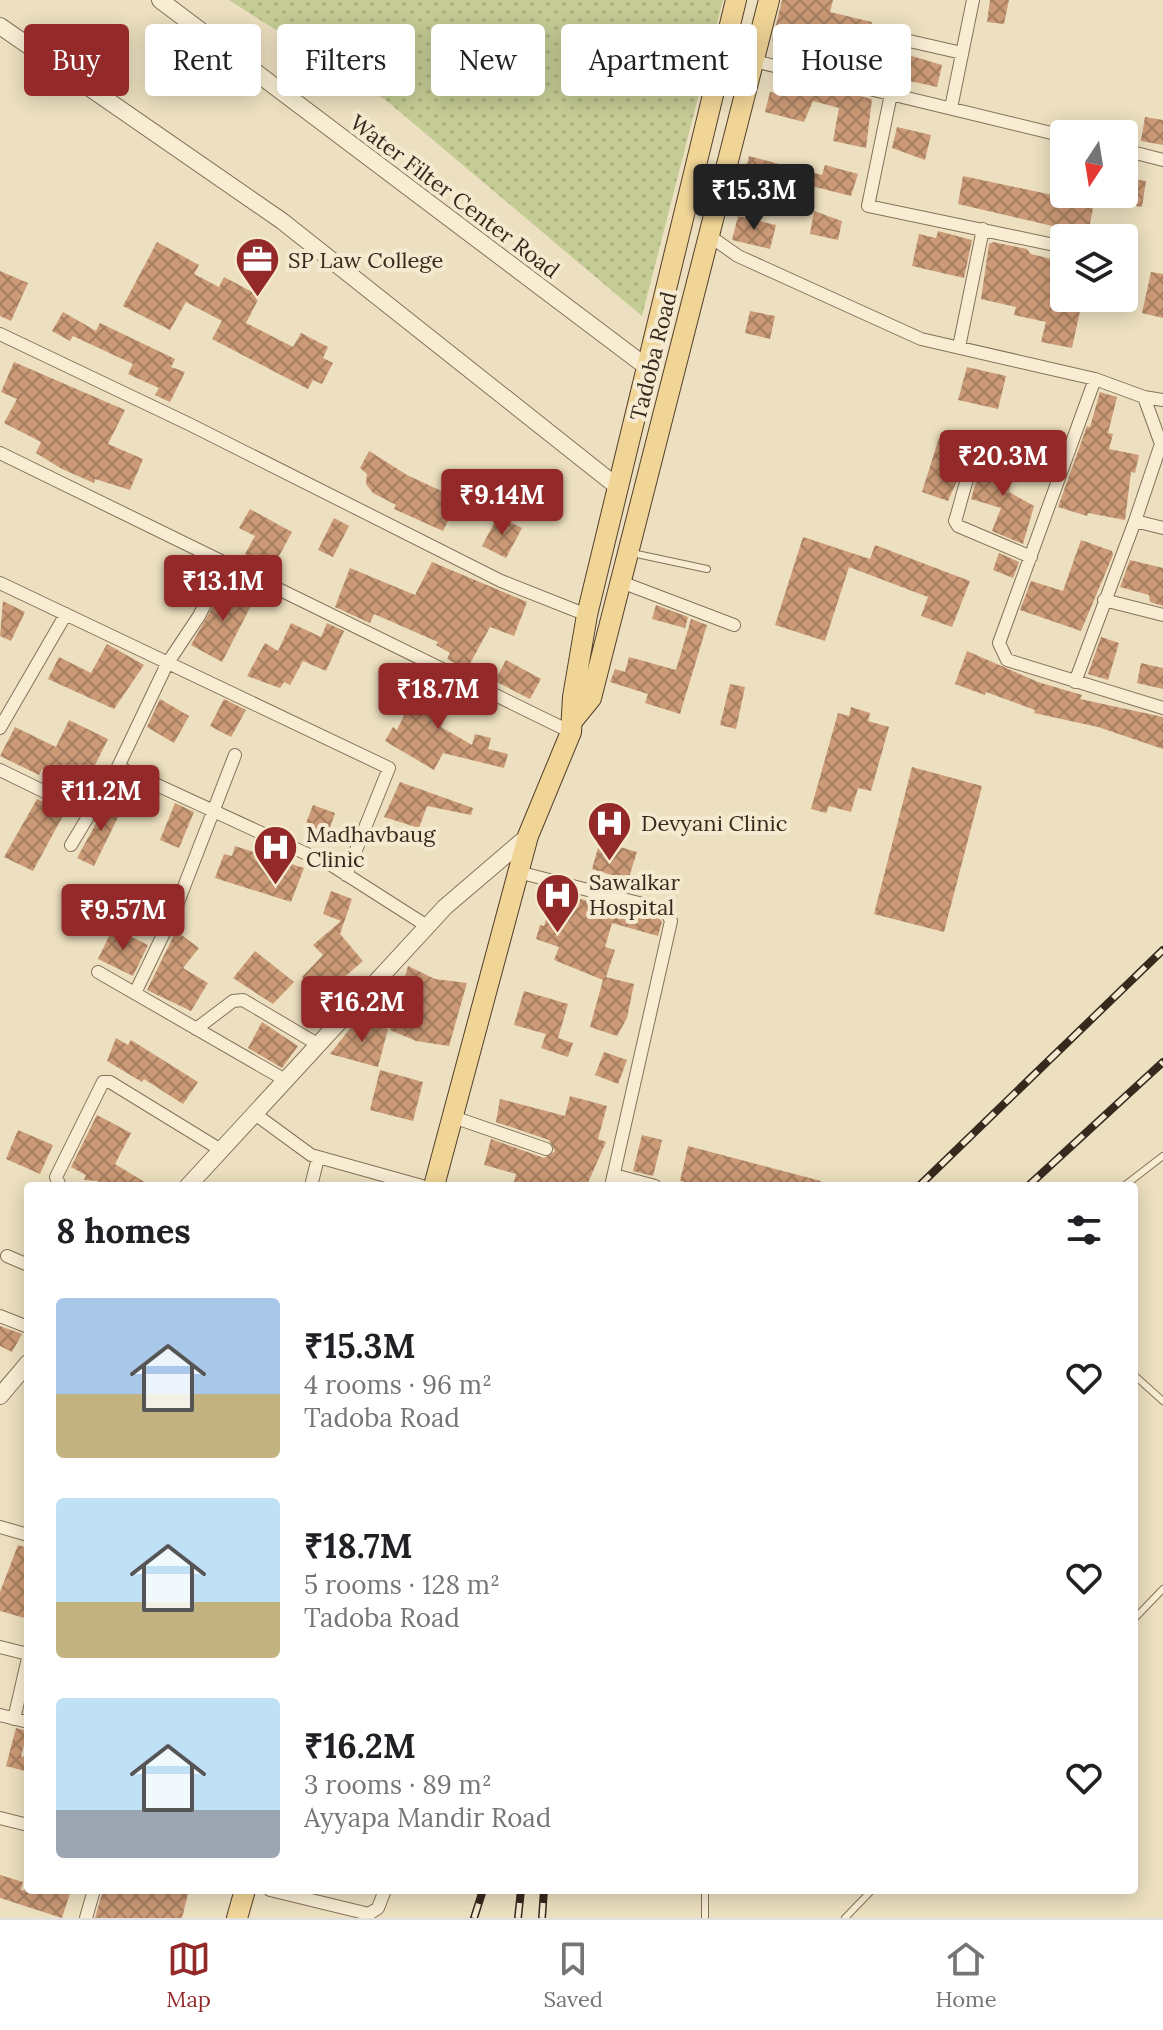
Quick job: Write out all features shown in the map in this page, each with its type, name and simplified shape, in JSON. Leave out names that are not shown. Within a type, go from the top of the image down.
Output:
[{"type":"main road","name":"Tadoba Road","points":[[573,725],[573,697],[587,615],[736,0]]},
{"type":"main road","name":"Tadoba Road","points":[[757,49],[769,0]]},
{"type":"main road","name":"Tadoba Road","points":[[435,1182],[528,836],[573,725],[591,698],[745,96]]},
{"type":"main road","points":[[237,1918],[244,1894]]},
{"type":"street","name":"Water Filter Center Road","points":[[160,0],[648,368]]},
{"type":"street","points":[[951,108],[973,0]]},
{"type":"street","points":[[0,26],[282,221],[619,488]]},
{"type":"street","points":[[911,41],[962,53]]},
{"type":"street","points":[[891,96],[868,206],[1050,244]]},
{"type":"street","points":[[900,96],[1050,133]]},
{"type":"street","points":[[1138,154],[1163,160]]},
{"type":"street","points":[[959,347],[983,229]]},
{"type":"street","points":[[708,235],[738,256],[921,339],[1095,379],[1144,397],[1163,400]]},
{"type":"street","points":[[0,334],[189,424],[501,581],[587,615]]},
{"type":"street","points":[[1095,379],[999,643],[1000,652],[1007,660],[1163,708]]},
{"type":"street","points":[[1075,682],[1161,444],[1144,397]]},
{"type":"street","points":[[1031,557],[958,526],[955,521],[978,452],[984,445],[1000,438],[1065,456]]},
{"type":"street","points":[[0,453],[226,563],[573,725]]},
{"type":"street","points":[[1135,521],[1163,528]]},
{"type":"street","points":[[71,845],[118,767],[167,664],[199,616],[226,563]]},
{"type":"street","points":[[621,582],[734,625]]},
{"type":"street","points":[[0,583],[389,768],[346,875]]},
{"type":"street","points":[[1104,600],[1163,615]]},
{"type":"street","points":[[0,728],[66,614]]},
{"type":"street","points":[[135,993],[175,910],[235,755]]},
{"type":"street","points":[[118,767],[346,875],[427,926]]},
{"type":"street","points":[[0,770],[90,814]]},
{"type":"street","points":[[192,1182],[427,926],[528,836]]},
{"type":"street","points":[[518,872],[666,910],[671,921],[613,1180]]},
{"type":"street","points":[[98,972],[287,1081]]},
{"type":"street","points":[[196,1029],[233,1001],[243,1000],[319,1045]]},
{"type":"street","points":[[58,1182],[56,1177],[103,1082],[110,1082],[221,1150]]},
{"type":"street","points":[[255,1114],[318,1158],[407,1182]]},
{"type":"street","points":[[453,1117],[546,1149]]},
{"type":"street","points":[[312,1182],[318,1158]]},
{"type":"street","points":[[7,1256],[24,1263]]},
{"type":"street","points":[[0,1316],[24,1325]]},
{"type":"street","points":[[0,1396],[24,1368]]},
{"type":"street","points":[[0,1527],[24,1534]]},
{"type":"street","points":[[0,1647],[24,1655]]},
{"type":"street","points":[[14,1719],[24,1674]]},
{"type":"street","points":[[0,1715],[24,1721]]},
{"type":"street","points":[[0,1818],[24,1824]]},
{"type":"street","points":[[86,1918],[93,1894]]},
{"type":"street","points":[[286,1894],[369,1914],[378,1908],[383,1894]]},
{"type":"lane","points":[[628,552],[707,569]]},
{"type":"lane","points":[[1129,1182],[1163,1156]]},
{"type":"lane","points":[[1138,1379],[1163,1401]]},
{"type":"lane","points":[[1138,1615],[1163,1589]]},
{"type":"lane","points":[[705,1894],[705,1918]]},
{"type":"lane","points":[[845,1918],[868,1894]]},
{"type":"green space","points":[[229,0],[723,0],[717,24],[561,24],[561,96],[698,96],[642,316],[379,96],[415,96],[415,24],[277,24],[277,31]]},
{"type":"building","points":[[782,0],[833,0],[830,12],[872,22],[872,24],[776,24]]},
{"type":"building","points":[[990,0],[1009,0],[1004,24],[987,22]]},
{"type":"building","points":[[911,56],[942,65],[937,87],[911,81]]},
{"type":"building","points":[[770,92],[773,96],[860,96],[872,99],[866,148],[833,141],[839,108],[813,101],[804,122],[765,112]]},
{"type":"building","points":[[1145,117],[1163,120],[1163,145],[1141,141]]},
{"type":"building","points":[[897,127],[931,135],[925,160],[892,148]]},
{"type":"building","points":[[749,156],[822,175],[825,165],[858,174],[851,196],[807,185],[805,192],[744,176]]},
{"type":"building","points":[[963,176],[1050,194],[1050,208],[1093,208],[1090,224],[1050,225],[958,204]]},
{"type":"building","points":[[1138,180],[1146,181],[1142,207],[1138,206]]},
{"type":"building","points":[[814,211],[842,221],[838,240],[810,234]]},
{"type":"building","points":[[738,216],[776,225],[770,249],[732,240]]},
{"type":"building","points":[[938,231],[972,240],[964,278],[912,266],[919,234],[936,238]]},
{"type":"building","points":[[157,242],[199,265],[194,274],[219,287],[224,277],[260,296],[246,323],[293,347],[301,333],[328,347],[323,358],[333,363],[322,384],[313,380],[308,389],[212,339],[222,321],[186,302],[170,330],[123,306]]},
{"type":"building","points":[[993,242],[1027,249],[1031,254],[1050,259],[1050,312],[1080,312],[1072,348],[1041,342],[1046,322],[1014,315],[1016,307],[981,299],[989,244]]},
{"type":"building","points":[[0,271],[28,283],[11,321],[0,316]]},
{"type":"building","points":[[1151,272],[1163,274],[1163,318],[1142,313]]},
{"type":"building","points":[[750,311],[775,316],[770,339],[745,333]]},
{"type":"building","points":[[63,312],[96,331],[100,323],[175,359],[171,367],[185,372],[170,402],[155,395],[159,388],[128,374],[133,364],[73,336],[70,341],[52,331]]},
{"type":"building","points":[[14,362],[125,410],[108,444],[143,459],[130,490],[95,479],[94,483],[62,469],[36,453],[41,442],[4,423],[17,399],[1,392]]},
{"type":"building","points":[[967,367],[1006,376],[998,409],[958,400]]},
{"type":"building","points":[[1100,392],[1117,397],[1108,433],[1113,434],[1109,449],[1139,455],[1135,473],[1131,472],[1125,520],[1088,513],[1087,516],[1058,507],[1087,426],[1090,427]]},
{"type":"building","points":[[939,438],[971,449],[948,501],[922,492]]},
{"type":"building","points":[[369,451],[407,475],[459,499],[443,531],[394,509],[396,505],[373,493],[366,484],[367,474],[360,468]]},
{"type":"building","points":[[991,454],[1016,459],[1009,492],[1034,506],[1023,544],[992,531],[1001,508],[971,499],[978,475]]},
{"type":"building","points":[[250,509],[292,532],[272,569],[245,554],[255,536],[239,528]]},
{"type":"building","points":[[498,516],[522,528],[506,558],[482,546]]},
{"type":"building","points":[[334,518],[349,526],[333,557],[318,550]]},
{"type":"building","points":[[803,537],[870,559],[875,545],[970,581],[952,627],[921,616],[928,597],[849,567],[825,641],[775,625]]},
{"type":"building","points":[[1081,540],[1112,551],[1113,555],[1081,631],[1020,610],[1031,581],[1063,591]]},
{"type":"building","points":[[999,553],[1019,562],[1013,578],[993,570]]},
{"type":"building","points":[[1130,560],[1163,568],[1163,606],[1150,602],[1149,595],[1120,587]]},
{"type":"building","points":[[432,562],[527,602],[514,636],[490,627],[467,669],[447,659],[450,653],[436,645],[438,642],[374,614],[370,623],[335,607],[350,568],[415,595]]},
{"type":"building","points":[[225,585],[255,598],[222,662],[191,645]]},
{"type":"building","points":[[3,601],[25,612],[11,641],[0,636]]},
{"type":"building","points":[[656,605],[688,617],[685,628],[652,619]]},
{"type":"building","points":[[691,619],[707,625],[680,714],[645,703],[648,694],[610,682],[615,669],[625,672],[629,657],[676,670]]},
{"type":"building","points":[[291,623],[321,637],[327,623],[344,631],[326,671],[303,661],[290,685],[284,682],[280,688],[247,676],[265,643],[278,651]]},
{"type":"building","points":[[1101,637],[1119,643],[1108,680],[1088,674]]},
{"type":"building","points":[[107,644],[144,665],[114,709],[48,679],[59,657],[91,673]]},
{"type":"building","points":[[967,651],[1038,682],[1082,695],[1080,699],[1163,717],[1163,749],[1098,727],[1034,713],[1035,710],[986,692],[985,695],[955,684]]},
{"type":"building","points":[[506,660],[541,679],[530,699],[495,681]]},
{"type":"building","points":[[1141,663],[1163,668],[1163,689],[1137,683]]},
{"type":"building","points":[[423,677],[458,694],[441,727],[472,745],[475,734],[491,738],[488,749],[508,754],[504,768],[443,753],[434,770],[385,741],[393,727],[397,730]]},
{"type":"building","points":[[730,684],[745,687],[736,729],[720,725]]},
{"type":"building","points":[[160,699],[189,716],[174,743],[147,727]]},
{"type":"building","points":[[224,699],[246,710],[231,737],[210,726]]},
{"type":"building","points":[[851,707],[870,713],[868,721],[889,727],[871,791],[858,788],[851,812],[829,806],[826,813],[811,809],[838,713],[849,716]]},
{"type":"building","points":[[69,720],[108,739],[83,789],[42,769],[39,775],[0,756],[15,727],[56,747]]},
{"type":"building","points":[[912,767],[982,786],[944,932],[874,914]]},
{"type":"building","points":[[400,782],[473,808],[471,815],[427,806],[419,828],[384,817]]},
{"type":"building","points":[[110,798],[124,805],[94,866],[77,858]]},
{"type":"building","points":[[37,799],[65,812],[33,871],[4,857]]},
{"type":"building","points":[[175,803],[194,812],[179,848],[160,840]]},
{"type":"building","points":[[313,805],[335,813],[327,836],[305,826]]},
{"type":"building","points":[[600,841],[637,852],[628,880],[592,869]]},
{"type":"building","points":[[235,846],[304,868],[291,902],[215,878],[224,854],[232,856]]},
{"type":"building","points":[[122,885],[150,893],[143,917],[115,909]]},
{"type":"building","points":[[331,891],[352,899],[340,934],[363,961],[341,980],[343,982],[326,1000],[302,977],[323,955],[313,945],[341,921],[323,914]]},
{"type":"building","points":[[555,891],[627,913],[628,909],[662,922],[658,936],[612,923],[605,947],[615,950],[606,977],[634,984],[627,1018],[617,1036],[590,1027],[603,980],[554,960],[559,947],[536,939],[540,925],[544,926]]},
{"type":"building","points":[[113,928],[148,945],[133,976],[98,959]]},
{"type":"building","points":[[176,931],[199,948],[183,968],[208,983],[191,1011],[147,990]]},
{"type":"building","points":[[255,951],[294,982],[273,1004],[233,978]]},
{"type":"building","points":[[408,966],[435,979],[467,983],[449,1046],[416,1041],[390,1030]]},
{"type":"building","points":[[524,991],[568,1004],[558,1038],[573,1043],[568,1057],[541,1048],[546,1034],[514,1025]]},
{"type":"building","points":[[356,1021],[388,1029],[378,1067],[330,1054]]},
{"type":"building","points":[[262,1022],[298,1046],[282,1068],[248,1048]]},
{"type":"building","points":[[116,1038],[128,1045],[131,1040],[198,1082],[183,1104],[144,1079],[142,1082],[107,1061]]},
{"type":"building","points":[[604,1052],[627,1060],[618,1084],[595,1075]]},
{"type":"building","points":[[380,1070],[423,1082],[413,1121],[370,1110]]},
{"type":"building","points":[[570,1096],[607,1106],[598,1139],[606,1142],[588,1182],[514,1182],[516,1174],[484,1165],[491,1139],[544,1158],[555,1151],[549,1140],[496,1122],[500,1099],[565,1116]]},
{"type":"building","points":[[97,1115],[131,1133],[115,1164],[144,1182],[84,1180],[86,1175],[71,1167]]},
{"type":"building","points":[[18,1130],[53,1145],[40,1174],[6,1159]]},
{"type":"building","points":[[642,1135],[662,1140],[653,1176],[633,1171]]},
{"type":"building","points":[[688,1146],[821,1181],[685,1182],[680,1181]]},
{"type":"building","points":[[0,1326],[22,1334],[12,1352],[0,1346]]},
{"type":"building","points":[[18,1545],[24,1547],[24,1618],[0,1611],[0,1592]]},
{"type":"building","points":[[16,1728],[24,1730],[21,1756],[24,1757],[24,1771],[6,1766]]},
{"type":"building","points":[[0,1875],[23,1882],[21,1890],[24,1894],[70,1894],[62,1918],[0,1898]]},
{"type":"building","points":[[102,1894],[188,1894],[182,1918],[95,1918]]},
{"type":"railway","points":[[923,1182],[1163,950]]},
{"type":"railway","points":[[1032,1182],[1163,1062]]},
{"type":"railway","points":[[474,1918],[482,1894]]},
{"type":"railway","points":[[518,1918],[521,1894]]},
{"type":"railway","points":[[542,1918],[544,1894]]},
{"type":"place","name":"SP Law College","points":[[257,299]]},
{"type":"place","name":"Devyani Clinic","points":[[610,862]]},
{"type":"place","name":"Madhavbaug Clinic","points":[[275,886]]},
{"type":"place","name":"Sawalkar Hospital","points":[[558,934]]}]
